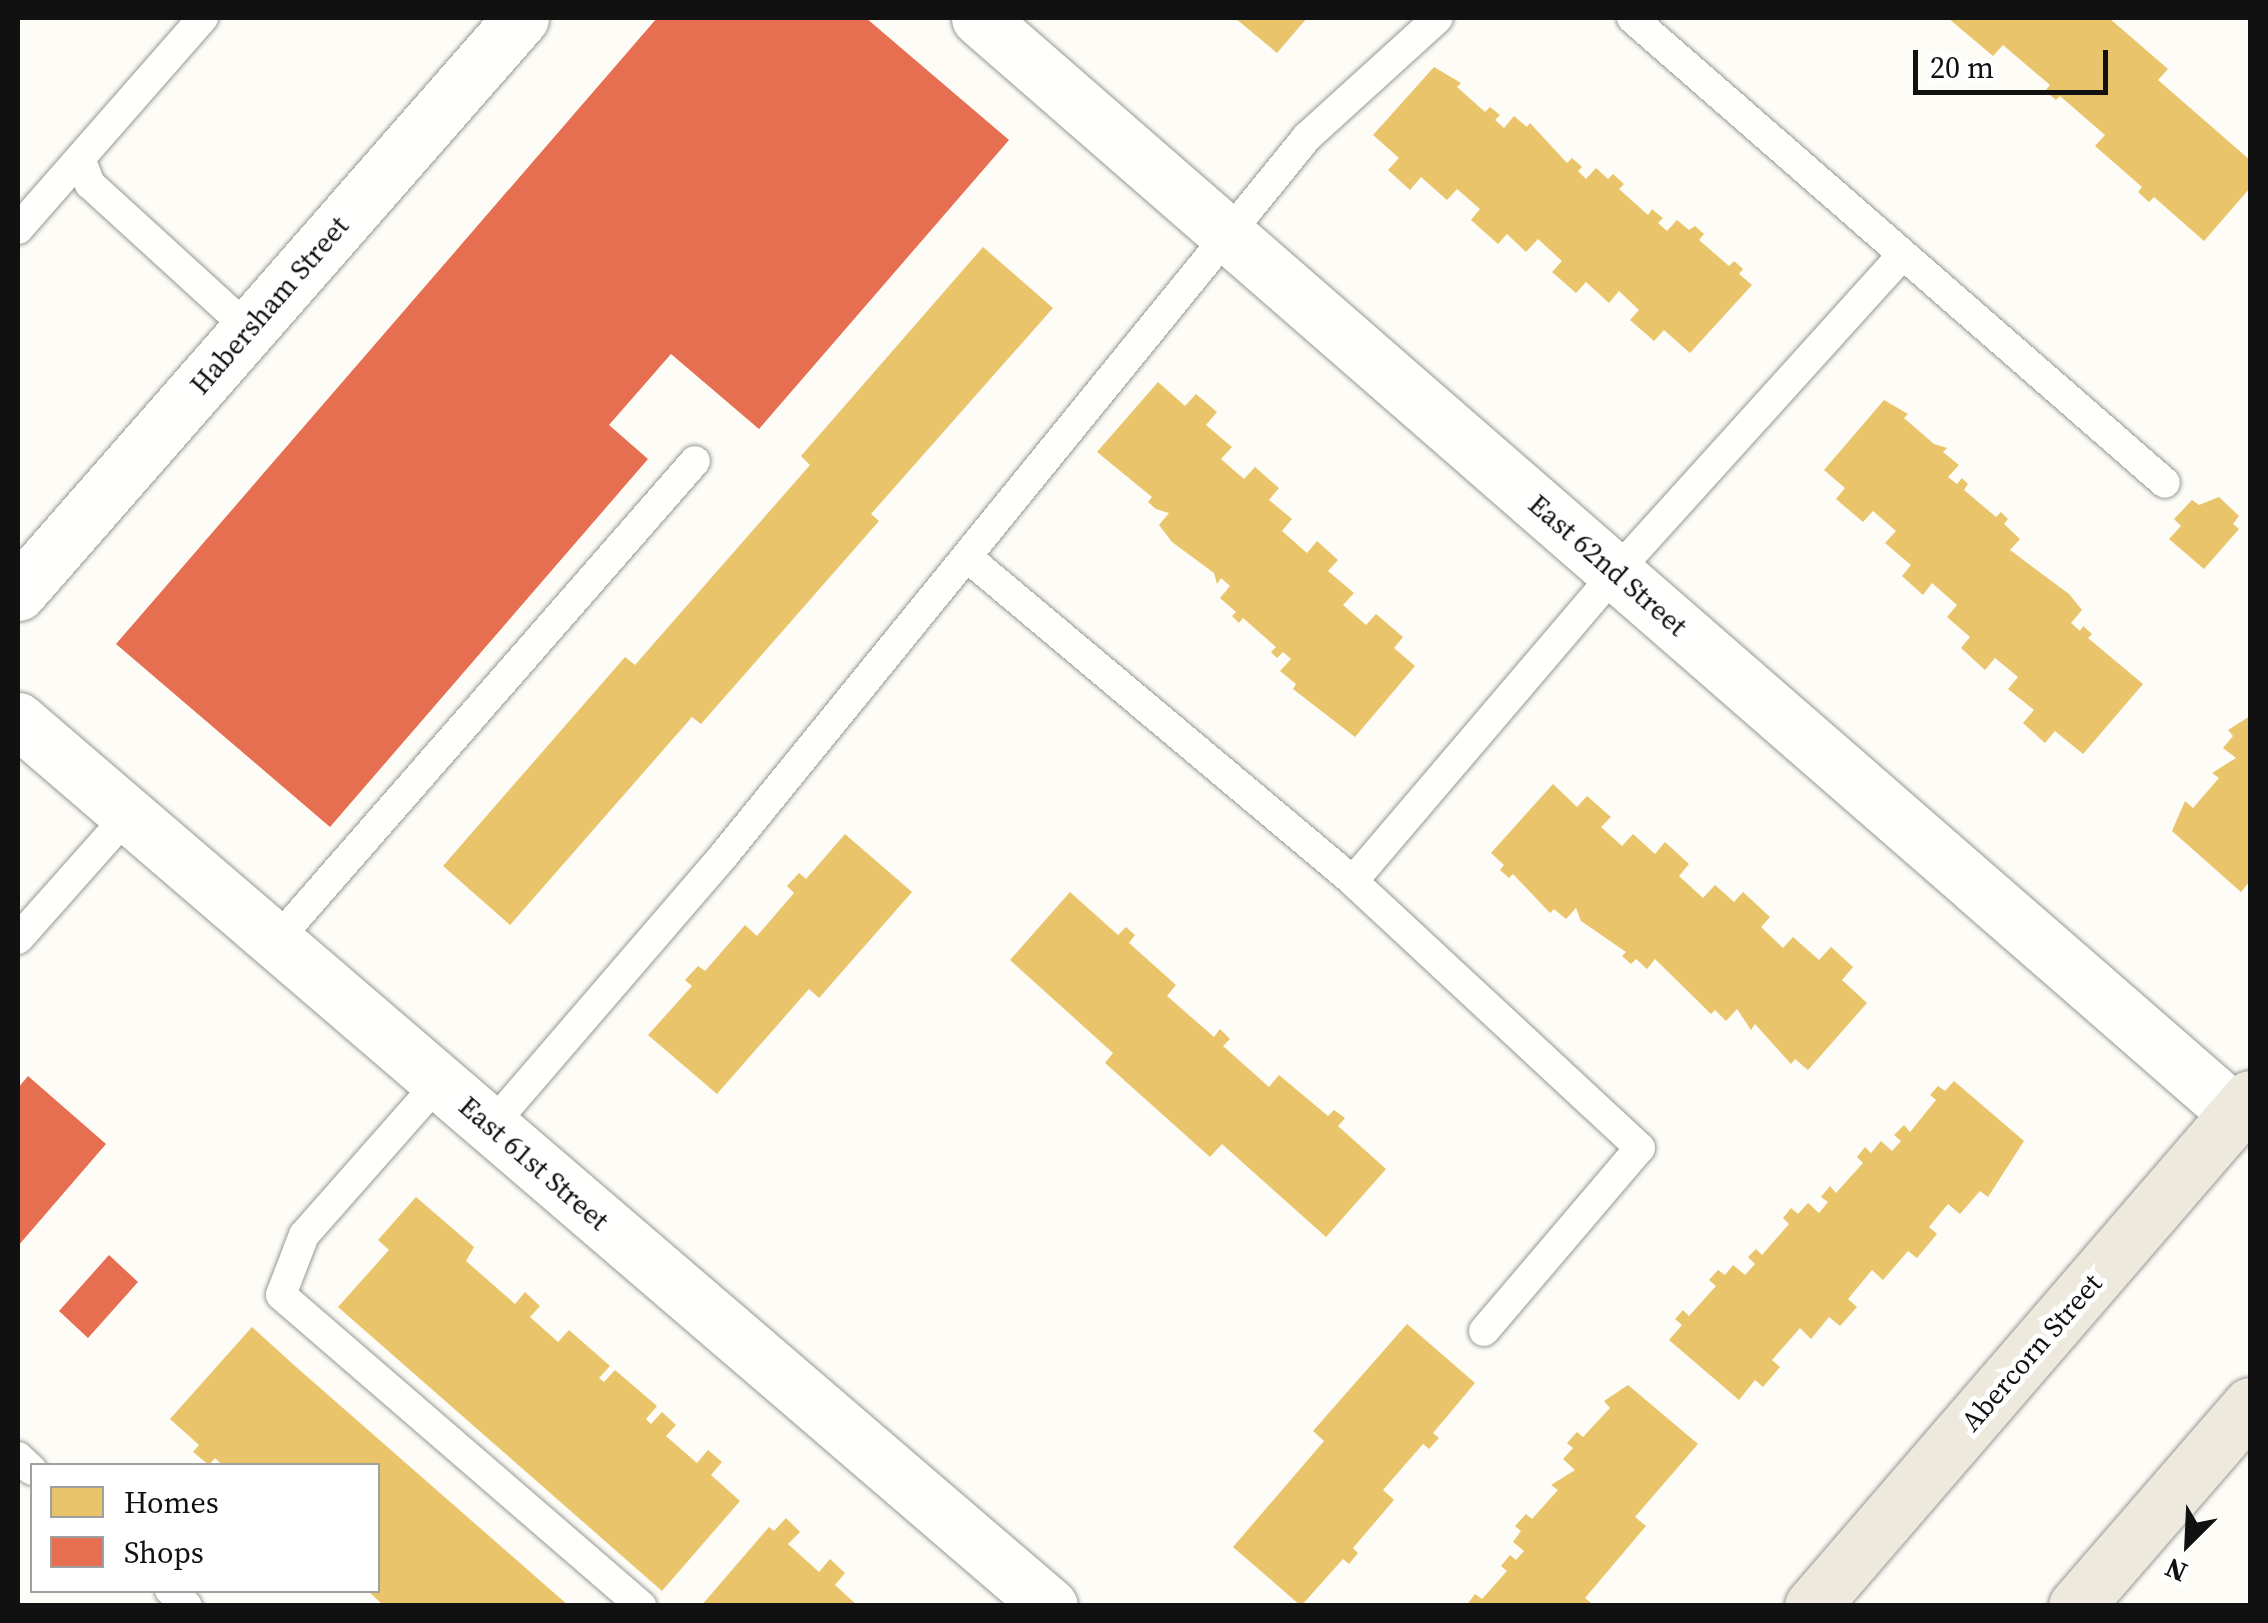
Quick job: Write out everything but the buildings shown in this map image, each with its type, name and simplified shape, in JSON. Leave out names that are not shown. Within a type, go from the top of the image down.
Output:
[{"type":"main road","name":"Abercorn Street","points":[[1812,1606],[2246,1116]]},
{"type":"main road","points":[[2076,1606],[2250,1405]]},
{"type":"street","name":"Habersham Street","points":[[18,593],[521,18]]},
{"type":"street","name":"East 62nd Street","points":[[979,18],[2246,1116]]},
{"type":"street","name":"East 61st Street","points":[[18,720],[1050,1606]]},
{"type":"lane","points":[[18,228],[81,161],[94,136],[202,18]]},
{"type":"lane","points":[[492,1126],[967,557],[1226,232],[1307,137],[1438,18]]},
{"type":"lane","points":[[1632,18],[2164,483]]},
{"type":"lane","points":[[81,161],[90,184],[249,329]]},
{"type":"lane","points":[[1353,881],[1616,572],[1901,257]]},
{"type":"lane","points":[[276,941],[695,461]]},
{"type":"lane","points":[[967,557],[1353,881],[1640,1148],[1484,1332]]},
{"type":"lane","points":[[18,936],[128,814]]},
{"type":"lane","points":[[439,1082],[304,1235],[282,1295],[641,1606]]}]
